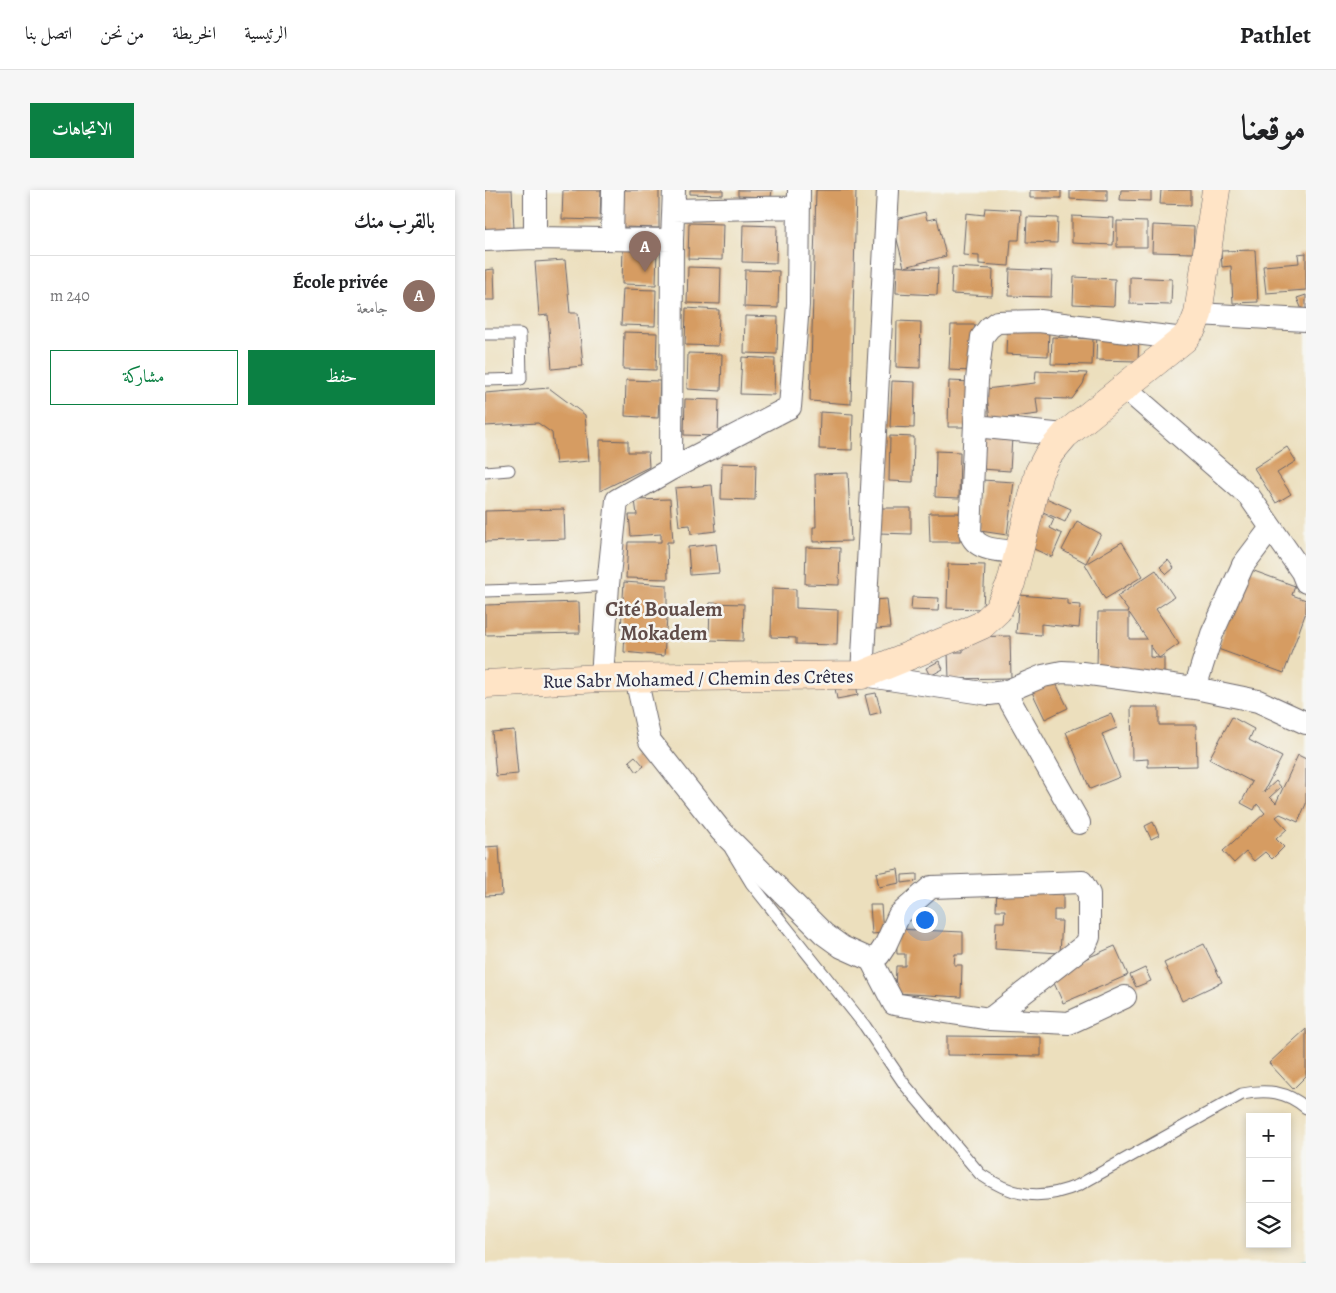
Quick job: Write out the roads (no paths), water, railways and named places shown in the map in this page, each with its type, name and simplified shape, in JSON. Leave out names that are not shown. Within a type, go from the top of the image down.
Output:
[{"type":"street","points":[[535,190],[535,238]]},
{"type":"street","points":[[612,239],[613,190]]},
{"type":"street","points":[[888,190],[862,675],[989,694],[1005,692],[1043,676],[1062,672],[1082,673],[1195,688],[1258,701],[1306,723]]},
{"type":"street","name":"Rue Sabr Mohamed / Chemin des Crêtes","points":[[485,684],[602,678],[862,675],[982,625],[998,610],[1011,583],[1039,472],[1048,455],[1065,435],[1184,339],[1193,327],[1198,314],[1216,190]]},
{"type":"street","points":[[602,678],[608,585],[617,500],[671,469],[790,407],[798,305],[799,198],[674,200],[672,240],[671,469]]},
{"type":"street","points":[[485,240],[535,238],[672,240]]},
{"type":"street","points":[[1198,314],[1306,320]]},
{"type":"street","points":[[1018,552],[984,548],[971,538],[977,380],[983,337],[989,328],[997,322],[1039,321],[1184,339]]},
{"type":"street","points":[[1125,388],[1249,496],[1302,572],[1306,582]]},
{"type":"street","points":[[975,426],[1065,435]]},
{"type":"street","points":[[1195,688],[1212,634],[1243,565],[1271,528]]},
{"type":"street","points":[[636,678],[650,741],[721,830],[824,934],[842,947],[871,960],[894,1004],[990,1019],[1069,1023],[1125,997]]},
{"type":"street","points":[[1005,692],[1079,823]]},
{"type":"street","points":[[871,960],[879,955],[885,946],[899,915],[931,887],[1082,882],[1089,894],[1089,937],[1086,944],[990,1019]]},
{"type":"lane","points":[[485,334],[520,334],[521,379],[485,380]]},
{"type":"lane","points":[[485,472],[509,470]]},
{"type":"lane","points":[[485,591],[608,585]]},
{"type":"lane","points":[[721,830],[735,859],[751,883],[865,1026],[905,1085],[937,1121],[968,1161],[980,1174],[995,1184],[1011,1191],[1028,1195],[1046,1195],[1063,1192],[1079,1185],[1241,1094],[1272,1091],[1287,1095],[1306,1108]]},
{"type":"waterway","points":[[1302,1263],[1306,1262]]},
{"type":"place","name":"École privée","points":[[645,272]]},
{"type":"district","name":"Cité Boualem Mokadem","points":[[664,621]]}]
